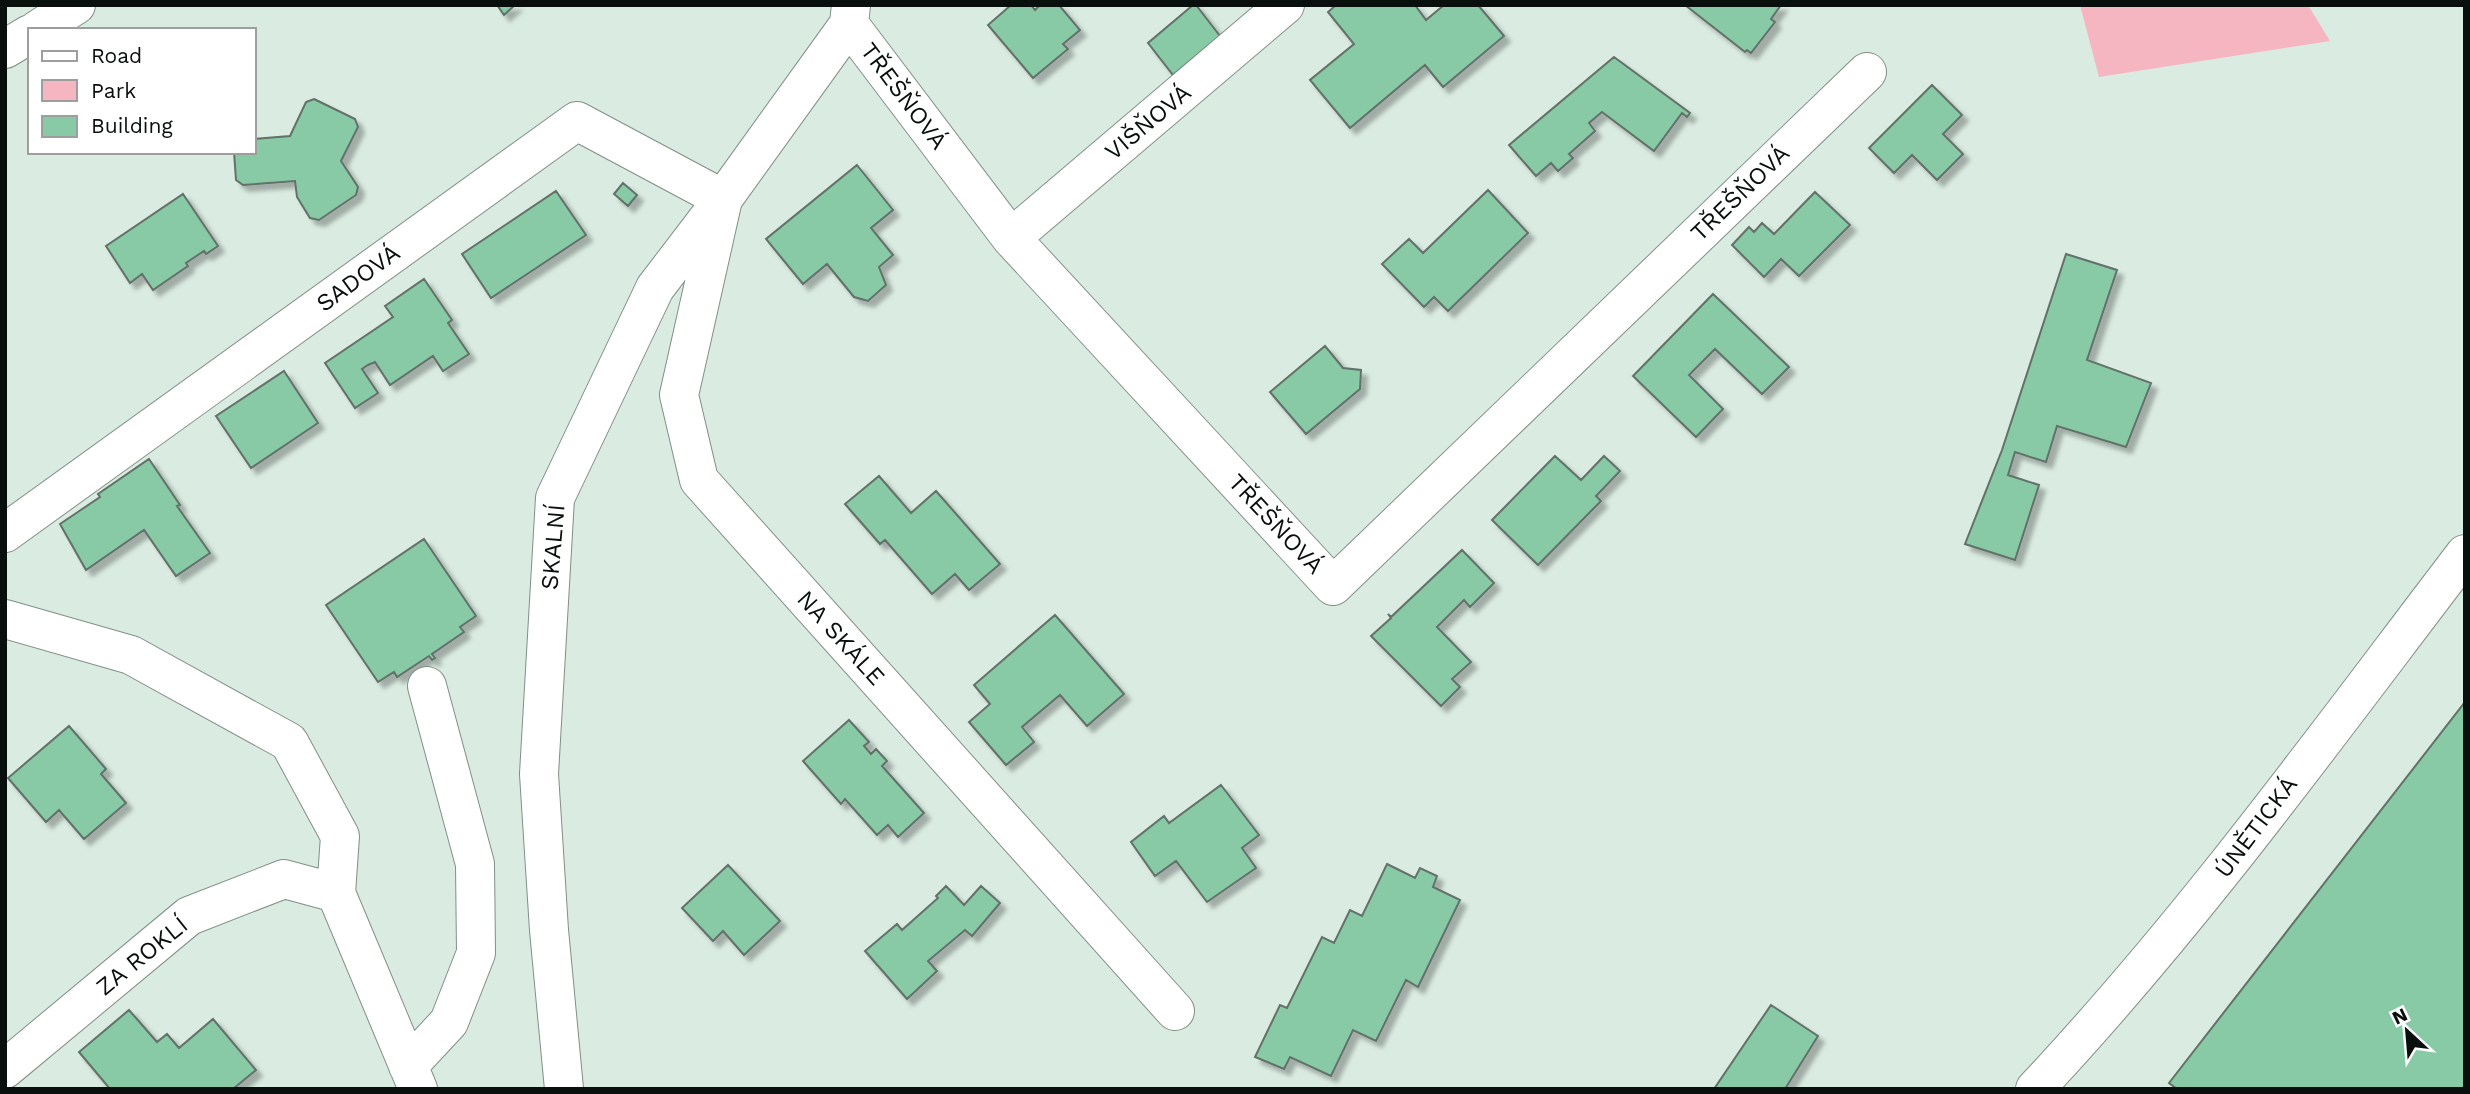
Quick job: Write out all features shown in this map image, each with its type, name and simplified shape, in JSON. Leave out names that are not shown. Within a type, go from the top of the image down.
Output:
[{"type":"street","points":[[40,28],[76,5]]},
{"type":"street","name":"VIŠŇOVÁ","points":[[1011,238],[1285,5]]},
{"type":"street","name":"TŘEŠŇOVÁ","points":[[850,15],[1011,238],[1333,586],[1867,72]]},
{"type":"street","name":"SKALNÍ","points":[[564,1089],[549,930],[539,774],[555,498],[655,288],[723,199],[850,15]]},
{"type":"street","points":[[5,49],[28,35]]},
{"type":"street","name":"SADOVÁ","points":[[5,533],[577,121],[723,199]]},
{"type":"street","name":"NA SKÁLE","points":[[723,199],[679,395],[699,480],[1175,1010]]},
{"type":"street","name":"ÚNĚTICKÁ","points":[[2035,1089],[2183,923],[2465,554]]},
{"type":"street","points":[[5,619],[131,655],[289,742],[340,836],[336,893],[413,1077]]},
{"type":"street","points":[[413,1077],[449,1022],[476,953],[475,864],[428,686]]},
{"type":"street","name":"ZA ROKLÍ","points":[[5,1069],[189,916],[284,880],[336,893]]},
{"type":"green space","points":[[2080,5],[2308,5],[2330,41],[2099,77]]},
{"type":"building","points":[[497,5],[515,5],[504,15]]},
{"type":"building","points":[[1011,5],[1031,5],[1035,10],[1040,5],[1059,5],[1080,30],[1063,44],[1068,49],[1033,78],[988,25]]},
{"type":"building","points":[[1196,5],[1220,36],[1173,75],[1148,43]]},
{"type":"building","points":[[1336,5],[1415,5],[1426,20],[1444,5],[1478,5],[1504,36],[1443,87],[1425,65],[1350,128],[1310,80],[1354,44],[1328,12]]},
{"type":"building","points":[[1685,5],[1781,5],[1771,19],[1775,22],[1751,53],[1747,50],[1745,52]]},
{"type":"building","points":[[1614,57],[1690,113],[1687,117],[1682,113],[1654,151],[1602,112],[1589,123],[1595,131],[1569,154],[1573,158],[1558,171],[1551,163],[1536,176],[1509,145]]},
{"type":"building","points":[[1932,85],[1962,115],[1943,134],[1963,154],[1937,180],[1912,155],[1894,173],[1869,148]]},
{"type":"building","points":[[314,99],[355,119],[358,127],[341,161],[358,187],[356,195],[319,220],[310,218],[297,197],[295,181],[243,185],[236,180],[234,154],[256,154],[256,139],[290,136],[306,102]]},
{"type":"building","points":[[857,165],[893,210],[871,228],[893,255],[879,267],[886,285],[868,301],[854,297],[827,264],[803,284],[766,239]]},
{"type":"building","points":[[623,183],[637,195],[628,206],[614,194]]},
{"type":"building","points":[[1488,190],[1528,233],[1448,311],[1434,297],[1424,307],[1382,264],[1409,239],[1423,253]]},
{"type":"building","points":[[556,191],[586,235],[491,298],[462,254]]},
{"type":"building","points":[[1815,192],[1850,225],[1799,276],[1781,259],[1764,277],[1732,245],[1749,227],[1754,232],[1762,223],[1774,234]]},
{"type":"building","points":[[183,194],[218,246],[206,254],[204,251],[186,263],[188,266],[153,290],[142,274],[130,283],[106,246]]},
{"type":"building","points":[[2066,254],[2117,270],[2087,360],[2151,383],[2126,447],[2057,426],[2046,462],[2015,452],[2008,475],[2039,485],[2015,560],[1965,544],[2002,450]]},
{"type":"building","points":[[424,279],[452,320],[448,323],[469,354],[443,371],[433,356],[390,385],[375,362],[368,365],[362,369],[378,393],[355,408],[325,363],[393,317],[385,306]]},
{"type":"building","points":[[1713,294],[1789,367],[1762,394],[1715,349],[1689,375],[1723,409],[1696,437],[1633,376]]},
{"type":"building","points":[[1325,346],[1343,368],[1361,370],[1360,389],[1306,434],[1270,392]]},
{"type":"building","points":[[284,371],[318,423],[251,468],[216,416]]},
{"type":"building","points":[[1555,456],[1581,480],[1604,456],[1620,471],[1596,496],[1601,501],[1538,565],[1492,520]]},
{"type":"building","points":[[149,459],[210,553],[176,576],[144,530],[86,570],[60,524]]},
{"type":"building","points":[[879,476],[911,513],[936,491],[1000,564],[969,590],[955,574],[932,594],[885,540],[880,544],[845,504]]},
{"type":"building","points":[[424,539],[476,616],[460,627],[464,632],[432,654],[435,658],[432,660],[429,656],[397,677],[394,672],[378,682],[326,605]]},
{"type":"building","points":[[1462,550],[1494,583],[1470,607],[1464,600],[1437,627],[1471,662],[1452,679],[1460,687],[1441,706],[1371,636],[1391,618],[1388,614],[1391,617]]},
{"type":"building","points":[[1055,615],[1124,694],[1087,726],[1060,695],[1022,727],[1034,742],[1006,765],[969,722],[990,704],[974,685]]},
{"type":"building","points":[[2465,702],[2465,1089],[2177,1089],[2169,1083]]},
{"type":"building","points":[[849,720],[869,742],[864,746],[871,754],[876,749],[887,761],[882,766],[924,813],[898,837],[888,825],[877,835],[845,799],[841,804],[803,761]]},
{"type":"building","points":[[69,726],[106,769],[101,774],[126,803],[84,839],[59,810],[46,822],[8,778]]},
{"type":"building","points":[[1221,785],[1259,835],[1242,848],[1256,868],[1207,902],[1176,861],[1155,876],[1131,842],[1164,816],[1169,823]]},
{"type":"building","points":[[1387,864],[1415,878],[1420,868],[1437,876],[1433,887],[1460,900],[1418,987],[1406,980],[1376,1041],[1353,1030],[1331,1076],[1290,1057],[1284,1069],[1255,1057],[1280,1005],[1287,1008],[1322,937],[1334,943],[1350,910],[1362,916]]},
{"type":"building","points":[[728,865],[780,921],[744,955],[723,931],[713,941],[682,908]]},
{"type":"building","points":[[946,886],[964,905],[981,886],[1000,903],[972,936],[965,930],[928,961],[937,971],[907,999],[865,951],[897,924],[902,930],[938,898],[936,896]]},
{"type":"building","points":[[1771,1005],[1818,1036],[1785,1089],[1714,1089]]},
{"type":"building","points":[[129,1010],[157,1042],[167,1034],[179,1048],[213,1019],[256,1070],[233,1089],[110,1089],[79,1052]]}]
